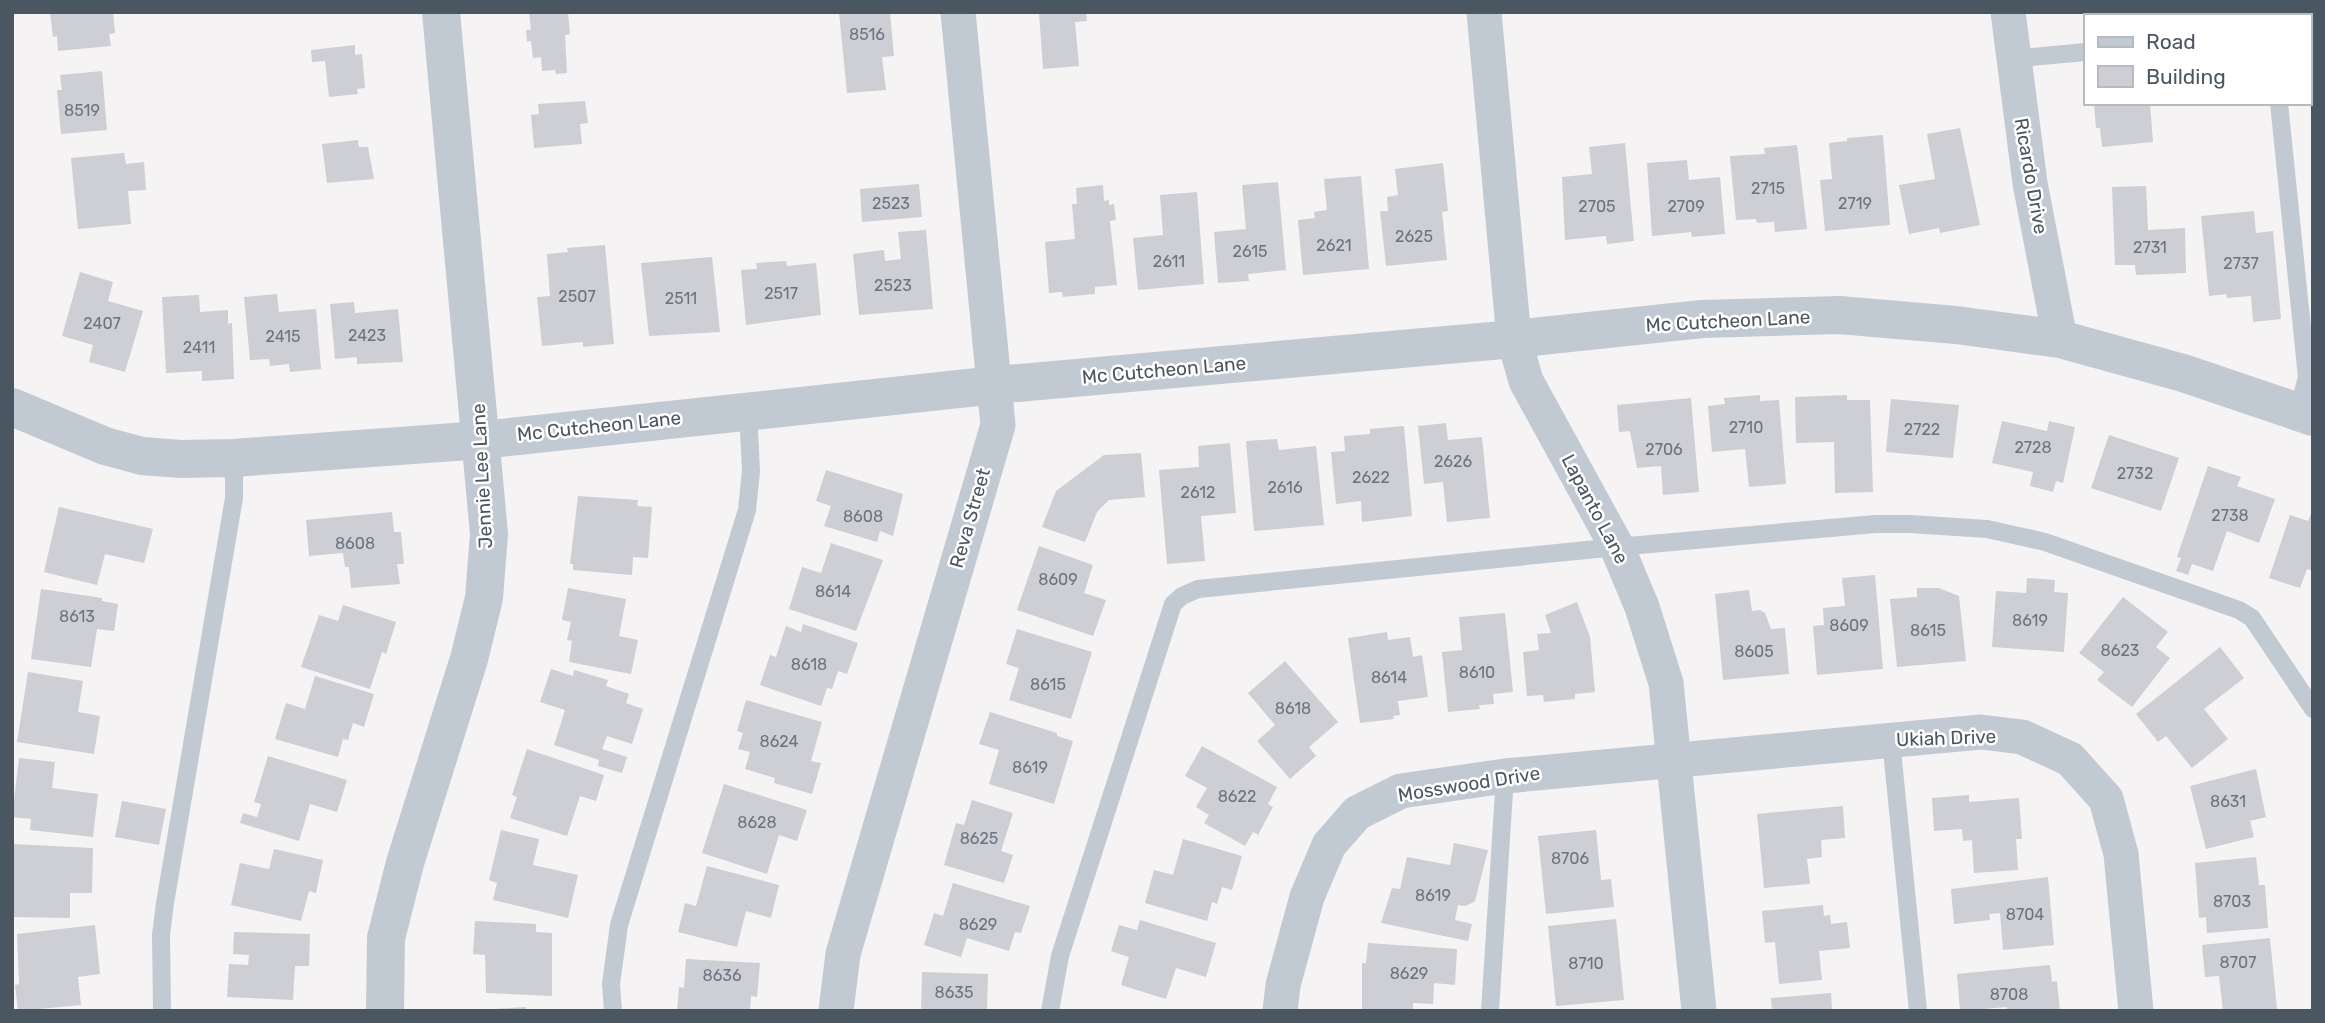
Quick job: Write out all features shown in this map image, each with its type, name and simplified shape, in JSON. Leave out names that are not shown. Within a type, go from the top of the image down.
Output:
[{"type":"street","name":"Jennie Lee Lane","points":[[385,1011],[386,938],[405,863],[469,659],[484,598],[489,534],[441,12]]},
{"type":"street","name":"Reva Street","points":[[836,1011],[843,954],[998,425],[958,12]]},
{"type":"street","name":"Lapanto Lane","points":[[1484,12],[1514,339],[1526,381],[1617,547],[1642,607],[1666,683],[1699,1011]]},
{"type":"street","name":"Ricardo Drive","points":[[2008,12],[2030,183],[2060,339]]},
{"type":"street","name":"Mc Cutcheon Lane","points":[[12,407],[105,446],[142,456],[181,459],[234,458],[482,440],[996,385],[1514,339],[1702,319],[1839,315],[1956,325],[2060,339],[2183,373],[2305,414]]},
{"type":"street","name":"Ukiah Drive","points":[[1675,760],[1980,732],[2022,737],[2070,759],[2106,799],[2121,854],[2136,1011]]},
{"type":"street","name":"Mosswood Drive","points":[[1280,1011],[1283,985],[1307,897],[1329,845],[1357,813],[1401,791],[1505,776],[1675,760]]},
{"type":"lane","points":[[2012,59],[2084,52]]},
{"type":"lane","points":[[2279,105],[2307,377],[2305,414]]},
{"type":"lane","points":[[613,1011],[611,984],[619,925],[747,510],[751,471],[748,410]]},
{"type":"lane","points":[[162,1011],[161,935],[165,902],[234,498],[234,458]]},
{"type":"lane","points":[[1050,1011],[1064,943],[1173,604],[1182,596],[1198,589],[1875,524],[1987,529],[2045,542],[2239,610],[2252,618],[2313,709]]},
{"type":"lane","points":[[1891,740],[1918,1011]]},
{"type":"lane","points":[[1490,1011],[1505,776]]},
{"type":"building","points":[[50,12],[113,12],[115,33],[109,34],[111,46],[58,51]]},
{"type":"building","points":[[568,12],[570,34],[565,35],[567,73],[542,71],[541,57],[533,58],[531,41],[527,42],[526,30],[531,30],[529,13]]},
{"type":"building","points":[[839,12],[890,12],[894,56],[882,57],[886,90],[847,93]]},
{"type":"building","points":[[1039,12],[1086,12],[1087,21],[1075,22],[1079,66],[1043,69]]},
{"type":"building","points":[[2085,12],[2137,12],[2137,14]]},
{"type":"building","points":[[355,45],[355,55],[362,54],[365,88],[357,89],[358,94],[329,97],[325,61],[312,62],[311,50]]},
{"type":"building","points":[[102,71],[107,130],[61,134],[57,90],[62,90],[60,75]]},
{"type":"building","points":[[585,101],[588,123],[580,124],[582,144],[534,148],[531,115],[539,114],[538,104]]},
{"type":"building","points":[[2094,105],[2150,105],[2153,142],[2102,147],[2100,128],[2096,128]]},
{"type":"building","points":[[1960,128],[1980,225],[1940,233],[1939,228],[1909,234],[1899,185],[1935,179],[1927,134]]},
{"type":"building","points":[[1883,135],[1890,225],[1825,231],[1820,180],[1832,179],[1829,143],[1847,141],[1847,138]]},
{"type":"building","points":[[358,140],[359,147],[368,147],[374,179],[327,183],[322,144]]},
{"type":"building","points":[[1625,143],[1634,241],[1607,244],[1606,236],[1565,240],[1562,177],[1592,174],[1589,147]]},
{"type":"building","points":[[1797,145],[1807,229],[1775,232],[1774,222],[1736,220],[1730,156],[1765,154],[1764,148]]},
{"type":"building","points":[[124,153],[126,164],[144,162],[146,190],[128,191],[131,224],[78,229],[71,158]]},
{"type":"building","points":[[1687,160],[1689,180],[1720,177],[1725,234],[1692,237],[1691,232],[1652,236],[1647,163]]},
{"type":"building","points":[[1443,163],[1448,211],[1442,212],[1447,260],[1386,266],[1380,211],[1388,211],[1387,197],[1398,195],[1395,169]]},
{"type":"building","points":[[1361,176],[1369,269],[1303,275],[1298,220],[1315,218],[1314,212],[1327,210],[1324,179]]},
{"type":"building","points":[[1278,182],[1286,270],[1248,274],[1249,281],[1218,283],[1214,232],[1246,229],[1242,185]]},
{"type":"building","points":[[919,184],[922,217],[862,222],[860,189]]},
{"type":"building","points":[[1103,185],[1104,201],[1109,200],[1109,205],[1114,204],[1116,220],[1110,221],[1117,285],[1095,287],[1095,294],[1063,297],[1062,292],[1049,293],[1045,242],[1075,239],[1072,204],[1077,204],[1076,188]]},
{"type":"building","points":[[2146,186],[2148,230],[2185,228],[2186,273],[2136,275],[2135,265],[2115,265],[2112,187]]},
{"type":"building","points":[[1197,192],[1204,284],[1138,290],[1133,238],[1163,235],[1160,195]]},
{"type":"building","points":[[2254,211],[2256,233],[2273,231],[2281,319],[2253,322],[2251,296],[2209,296],[2201,216]]},
{"type":"building","points":[[926,230],[933,309],[859,315],[853,254],[884,250],[885,261],[901,259],[898,232]]},
{"type":"building","points":[[605,245],[614,344],[583,347],[583,342],[542,346],[537,297],[550,296],[547,254],[568,252],[567,248]]},
{"type":"building","points":[[712,257],[720,332],[649,336],[641,263]]},
{"type":"building","points":[[786,261],[787,266],[816,263],[821,315],[746,325],[741,270],[757,269],[756,263]]},
{"type":"building","points":[[80,272],[113,282],[108,301],[143,311],[125,372],[89,362],[93,345],[62,336]]},
{"type":"building","points":[[277,294],[279,312],[316,309],[321,369],[290,372],[289,364],[270,366],[269,359],[250,360],[244,297]]},
{"type":"building","points":[[199,295],[200,312],[228,310],[228,324],[232,323],[234,379],[202,381],[202,371],[166,373],[162,297]]},
{"type":"building","points":[[354,302],[355,313],[398,309],[403,362],[357,364],[357,357],[335,359],[330,304]]},
{"type":"building","points":[[1760,395],[1760,401],[1779,400],[1786,484],[1749,487],[1745,449],[1712,452],[1708,406],[1725,404],[1724,398]]},
{"type":"building","points":[[1847,395],[1847,400],[1870,400],[1873,492],[1835,493],[1834,442],[1796,443],[1795,397]]},
{"type":"building","points":[[1691,398],[1699,492],[1663,495],[1661,466],[1637,468],[1630,431],[1619,432],[1617,405]]},
{"type":"building","points":[[1891,399],[1959,405],[1953,458],[1886,452]]},
{"type":"building","points":[[2002,421],[2047,431],[2049,421],[2075,427],[2063,483],[2056,481],[2053,492],[2030,486],[2033,472],[1992,463]]},
{"type":"building","points":[[1446,423],[1448,440],[1482,437],[1490,518],[1447,522],[1443,482],[1424,484],[1418,426]]},
{"type":"building","points":[[1404,426],[1412,516],[1362,522],[1361,501],[1336,504],[1331,452],[1345,451],[1344,436],[1370,434],[1370,429]]},
{"type":"building","points":[[2109,435],[2179,458],[2161,511],[2091,488]]},
{"type":"building","points":[[1277,439],[1279,450],[1316,446],[1324,525],[1254,531],[1246,441]]},
{"type":"building","points":[[1230,443],[1236,513],[1201,516],[1205,561],[1167,564],[1159,470],[1199,467],[1198,446]]},
{"type":"building","points":[[1141,453],[1145,497],[1109,500],[1097,512],[1085,542],[1042,527],[1056,491],[1104,455]]},
{"type":"building","points":[[2208,466],[2241,477],[2237,486],[2275,499],[2259,543],[2227,531],[2213,571],[2192,564],[2188,575],[2176,571],[2181,558],[2177,557]]},
{"type":"building","points":[[826,470],[903,494],[893,536],[880,531],[877,542],[824,526],[831,506],[816,501]]},
{"type":"building","points":[[578,496],[638,500],[637,506],[652,507],[648,558],[633,557],[632,575],[573,570],[573,564],[570,564]]},
{"type":"building","points":[[59,507],[153,529],[144,563],[105,554],[97,585],[44,572]]},
{"type":"building","points":[[2313,509],[2313,571],[2307,569],[2300,588],[2269,578],[2290,515],[2308,521]]},
{"type":"building","points":[[392,512],[394,532],[401,532],[404,564],[397,564],[400,584],[351,588],[349,567],[345,567],[343,553],[309,556],[306,520]]},
{"type":"building","points":[[831,543],[883,560],[856,631],[789,609],[802,567],[821,573]]},
{"type":"building","points":[[1039,546],[1093,565],[1084,593],[1106,600],[1093,636],[1017,610]]},
{"type":"building","points":[[1875,575],[1883,669],[1817,675],[1813,626],[1824,625],[1823,608],[1845,606],[1842,578]]},
{"type":"building","points":[[2027,578],[2055,580],[2054,592],[2068,593],[2064,652],[1992,647],[1996,591],[2026,593]]},
{"type":"building","points":[[568,588],[626,599],[619,636],[638,640],[631,674],[569,662],[572,641],[567,640],[571,622],[562,620]]},
{"type":"building","points":[[1917,588],[1939,588],[1959,596],[1966,661],[1897,667],[1890,599],[1917,597]]},
{"type":"building","points":[[41,589],[102,598],[102,601],[118,604],[114,631],[97,629],[91,667],[31,659]]},
{"type":"building","points":[[1749,590],[1752,611],[1760,610],[1765,613],[1771,629],[1785,628],[1789,674],[1723,680],[1715,594]]},
{"type":"building","points":[[2123,597],[2168,632],[2156,647],[2170,658],[2132,707],[2097,680],[2104,672],[2079,653]]},
{"type":"building","points":[[1577,602],[1590,637],[1595,692],[1575,694],[1575,699],[1544,702],[1543,695],[1527,696],[1523,652],[1539,650],[1537,634],[1551,633],[1545,615]]},
{"type":"building","points":[[343,605],[396,622],[386,654],[382,652],[370,689],[301,667],[319,615],[338,621]]},
{"type":"building","points":[[1505,613],[1513,692],[1493,694],[1494,704],[1479,705],[1480,709],[1448,712],[1442,652],[1462,650],[1459,617]]},
{"type":"building","points":[[803,624],[858,643],[847,674],[838,671],[832,689],[827,688],[821,706],[760,685],[770,655],[776,657],[786,626],[801,632]]},
{"type":"building","points":[[1017,629],[1092,652],[1071,719],[1009,700],[1019,668],[1006,664]]},
{"type":"building","points":[[1387,632],[1388,640],[1410,637],[1413,657],[1422,655],[1428,697],[1398,701],[1400,715],[1393,716],[1394,719],[1360,723],[1348,638]]},
{"type":"building","points":[[2220,647],[2244,678],[2204,709],[2228,739],[2192,768],[2166,736],[2158,742],[2136,714]]},
{"type":"building","points":[[1285,661],[1338,722],[1309,747],[1316,756],[1290,779],[1257,741],[1275,725],[1248,693]]},
{"type":"building","points":[[551,669],[573,676],[574,670],[608,680],[606,686],[629,694],[626,703],[643,709],[632,744],[607,736],[602,749],[627,757],[622,773],[598,766],[599,760],[554,745],[565,710],[540,702]]},
{"type":"building","points":[[28,672],[83,681],[78,712],[100,716],[94,754],[17,742]]},
{"type":"building","points":[[315,676],[374,694],[364,727],[353,723],[348,740],[343,739],[338,757],[275,739],[286,703],[305,709]]},
{"type":"building","points":[[746,700],[822,722],[811,761],[821,763],[812,794],[774,783],[775,778],[745,769],[750,752],[738,749],[743,733],[737,731]]},
{"type":"building","points":[[990,712],[1057,733],[1057,736],[1073,741],[1054,804],[989,784],[999,750],[979,744]]},
{"type":"building","points":[[1202,746],[1277,787],[1268,804],[1273,807],[1258,835],[1253,832],[1245,846],[1204,823],[1209,815],[1196,807],[1207,788],[1185,776]]},
{"type":"building","points":[[527,749],[604,775],[596,801],[580,796],[567,836],[510,818],[517,797],[512,795]]},
{"type":"building","points":[[268,756],[347,780],[337,812],[310,804],[299,841],[240,823],[243,813],[257,817],[261,804],[254,802]]},
{"type":"building","points":[[19,758],[55,762],[52,788],[98,794],[93,837],[30,830],[31,819],[12,817]]},
{"type":"building","points":[[2256,769],[2266,817],[2250,821],[2254,837],[2206,849],[2190,786]]},
{"type":"building","points":[[724,784],[807,810],[797,841],[779,835],[767,874],[702,853]]},
{"type":"building","points":[[1969,795],[1969,802],[2019,798],[2022,839],[2016,839],[2018,870],[1974,873],[1972,840],[1963,841],[1962,829],[1934,831],[1932,798]]},
{"type":"building","points":[[972,800],[1013,813],[1001,851],[1013,855],[1004,883],[944,865],[956,823],[964,825]]},
{"type":"building","points":[[122,801],[166,809],[159,845],[115,837]]},
{"type":"building","points":[[1843,806],[1845,838],[1821,840],[1822,857],[1807,859],[1810,884],[1764,888],[1757,814]]},
{"type":"building","points":[[501,830],[539,839],[533,865],[578,875],[568,918],[493,900],[497,883],[489,880]]},
{"type":"building","points":[[1596,830],[1601,880],[1611,879],[1614,907],[1546,914],[1538,836]]},
{"type":"building","points":[[1183,839],[1242,856],[1232,890],[1222,887],[1217,904],[1212,902],[1207,921],[1145,903],[1154,870],[1173,875]]},
{"type":"building","points":[[1454,843],[1488,850],[1475,901],[1466,906],[1458,905],[1455,920],[1472,924],[1468,941],[1381,923],[1392,888],[1400,889],[1407,857],[1450,865]]},
{"type":"building","points":[[12,844],[93,848],[92,893],[70,893],[70,918],[12,917]]},
{"type":"building","points":[[274,849],[323,860],[316,893],[309,891],[301,921],[231,905],[240,863],[269,869]]},
{"type":"building","points":[[2256,857],[2259,885],[2265,885],[2268,928],[2207,933],[2206,917],[2199,918],[2195,863]]},
{"type":"building","points":[[707,866],[779,885],[771,918],[746,911],[737,947],[678,932],[685,903],[696,906]]},
{"type":"building","points":[[2048,877],[2054,945],[2003,950],[2000,913],[1989,914],[1990,920],[1954,924],[1951,889]]},
{"type":"building","points":[[953,883],[1030,906],[1021,933],[1015,932],[1009,951],[967,938],[961,957],[924,945],[934,913],[943,916]]},
{"type":"building","points":[[1823,905],[1824,916],[1830,915],[1831,924],[1847,922],[1850,948],[1819,951],[1822,980],[1779,984],[1775,942],[1765,943],[1762,911]]},
{"type":"building","points":[[1616,919],[1624,1000],[1556,1006],[1548,926]]},
{"type":"building","points":[[1140,920],[1216,943],[1206,977],[1176,968],[1166,999],[1121,985],[1129,957],[1111,951],[1119,925],[1137,930]]},
{"type":"building","points":[[475,921],[536,924],[536,932],[552,933],[552,996],[486,993],[485,955],[473,954]]},
{"type":"building","points":[[95,925],[100,974],[78,977],[81,1005],[18,1011],[15,985],[19,984],[17,934]]},
{"type":"building","points":[[234,932],[310,934],[309,966],[295,966],[293,1000],[227,997],[229,964],[248,965],[249,955],[233,954]]},
{"type":"building","points":[[2270,938],[2277,1009],[2223,1011],[2219,976],[2205,977],[2202,945]]},
{"type":"building","points":[[1368,943],[1457,949],[1455,985],[1434,983],[1433,1004],[1413,1003],[1413,1011],[1362,1011],[1362,963],[1366,963]]},
{"type":"building","points":[[686,959],[760,963],[757,997],[751,996],[750,1011],[677,1011],[679,987],[684,988]]},
{"type":"building","points":[[2050,965],[2052,982],[2057,981],[2060,1011],[2007,1011],[2007,1007],[1960,1011],[1957,974]]},
{"type":"building","points":[[922,972],[988,974],[987,1011],[921,1011]]},
{"type":"building","points":[[1831,993],[1832,1011],[1772,1011],[1771,998]]},
{"type":"building","points":[[526,1007],[526,1011],[493,1011],[493,1009]]}]
